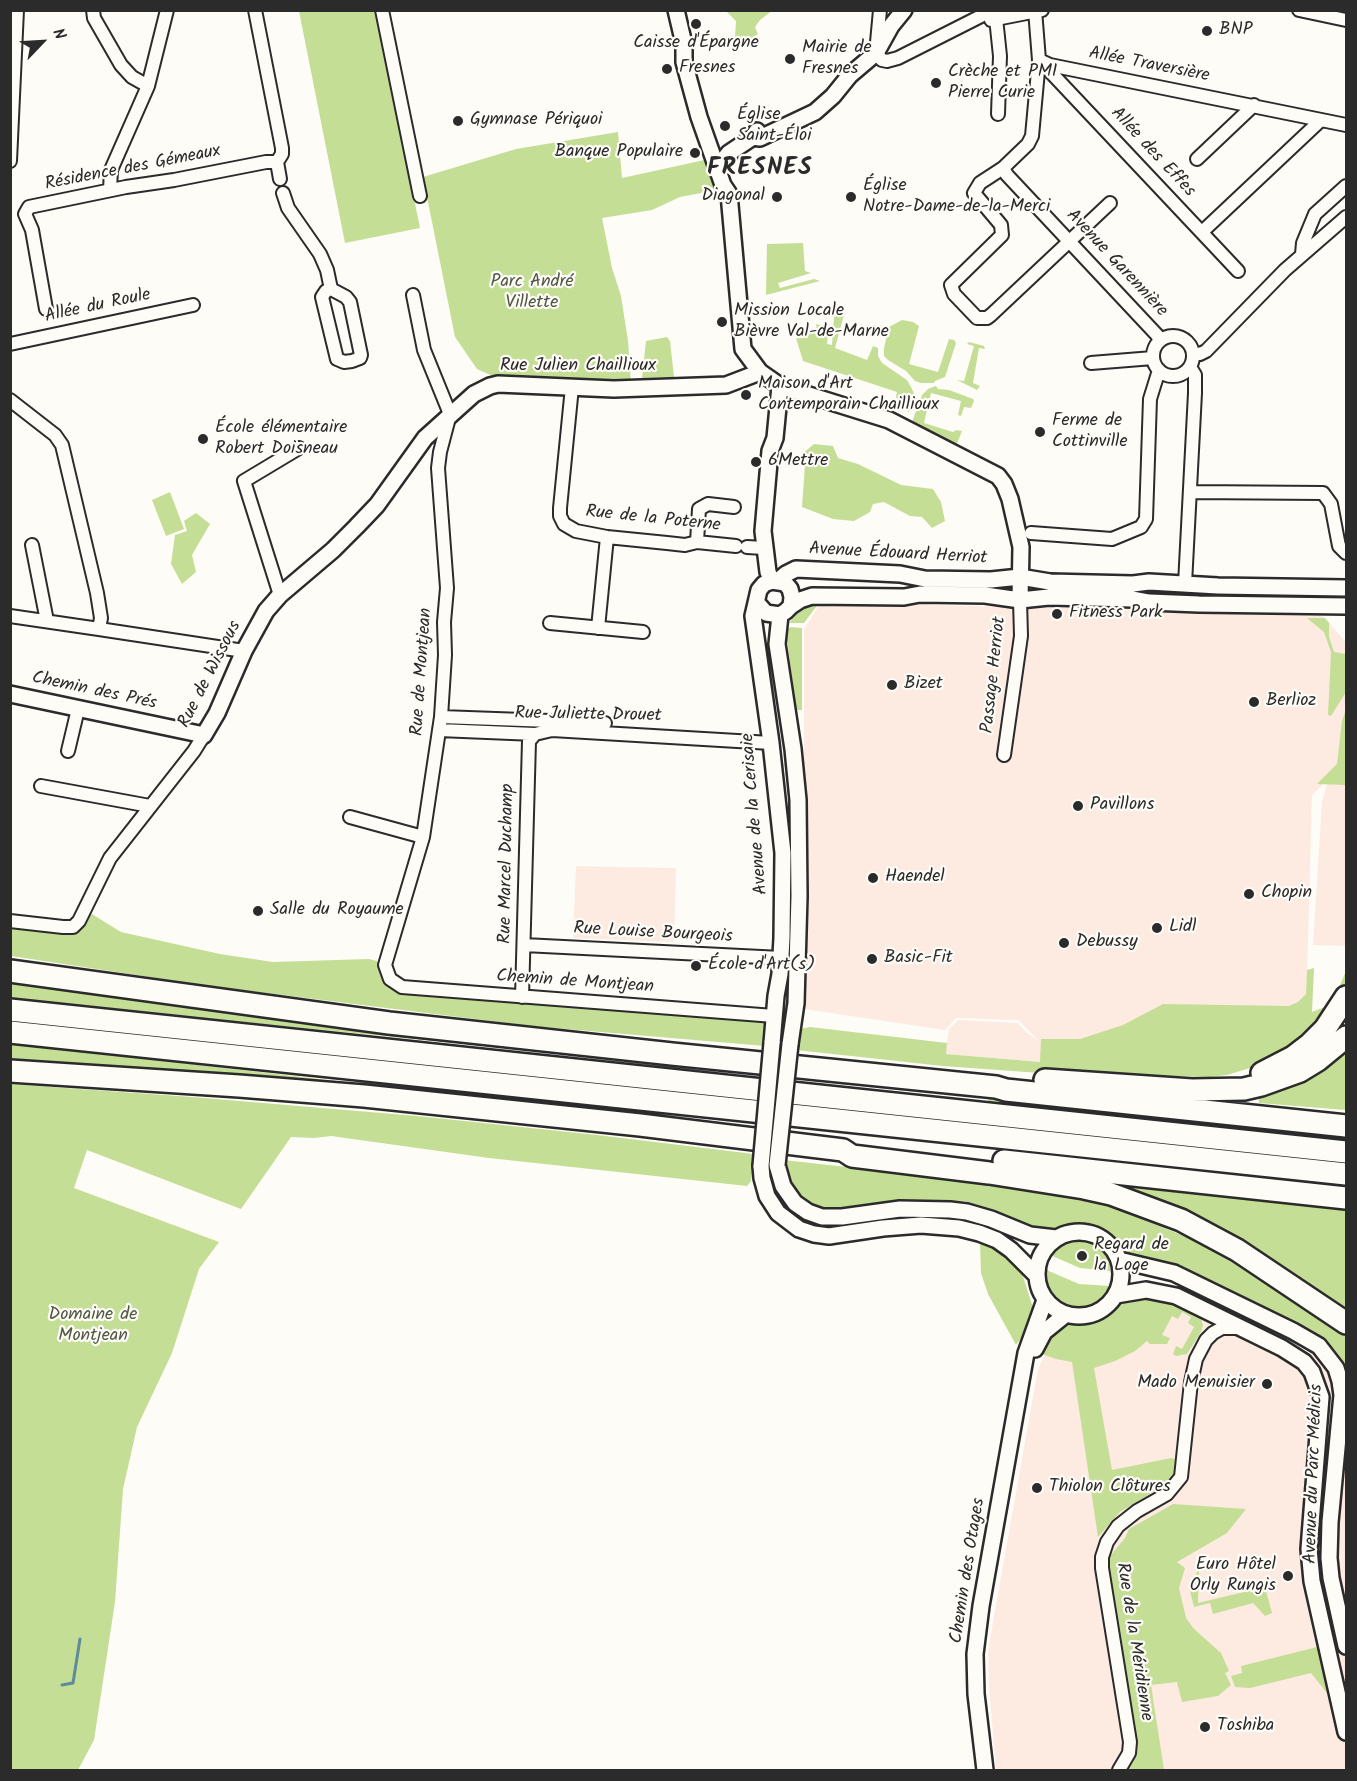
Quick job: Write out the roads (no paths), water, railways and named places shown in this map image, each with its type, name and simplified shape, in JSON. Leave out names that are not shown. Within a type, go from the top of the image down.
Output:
[{"type":"highway","points":[[10,971],[389,1023],[996,1086],[1006,1090],[1347,1126]]},
{"type":"highway","points":[[1183,1089],[1192,1084],[1242,1079],[1275,1067],[1293,1057],[1325,1029],[1347,997]]},
{"type":"highway","points":[[10,1010],[1347,1152]]},
{"type":"highway","points":[[10,1032],[1347,1174]]},
{"type":"highway","points":[[996,1086],[1006,1078],[1226,1090],[1261,1085],[1300,1071],[1347,1037]]},
{"type":"highway","points":[[10,1071],[239,1086],[640,1125],[843,1150],[852,1155],[1084,1188],[1137,1203],[1181,1220],[1237,1250],[1347,1323]]},
{"type":"highway","points":[[843,1150],[854,1145],[1347,1198]]},
{"type":"street","points":[[10,161],[17,10]]},
{"type":"street","points":[[93,10],[94,18],[121,65],[132,77],[148,86]]},
{"type":"street","points":[[110,190],[111,170],[148,86],[167,10]]},
{"type":"street","points":[[255,10],[282,148],[277,162],[280,179]]},
{"type":"street","points":[[382,10],[420,196]]},
{"type":"street","points":[[676,10],[684,44],[684,62],[699,117],[725,158],[723,184],[729,194],[742,345],[755,366],[780,386],[889,420],[998,476],[1010,499],[1021,547],[1020,600]]},
{"type":"street","points":[[876,53],[880,10]]},
{"type":"street","points":[[725,158],[753,137],[756,132],[837,90],[855,70],[876,53],[891,26],[904,10]]},
{"type":"street","points":[[1299,10],[1347,20]]},
{"type":"street","points":[[1324,10],[1347,15]]},
{"type":"street","points":[[876,53],[884,60],[898,58],[978,19],[989,20],[998,14],[1037,11],[1039,60],[1030,140],[1003,168],[980,183],[974,194],[1001,225],[1002,234],[951,285],[951,290],[972,314],[982,318],[991,315],[1110,203]]},
{"type":"street","points":[[998,14],[1000,56],[998,114]]},
{"type":"street","name":"Allée Traversière","points":[[1039,60],[1050,65],[1347,125]]},
{"type":"street","name":"Allée des Effes","points":[[1039,60],[1238,271]]},
{"type":"street","points":[[1197,159],[1254,105]]},
{"type":"street","points":[[1202,232],[1321,120]]},
{"type":"street","name":"Résidence des Gémeaux","points":[[46,309],[32,230],[26,220],[27,209],[30,207],[110,190],[266,162],[277,162]]},
{"type":"street","name":"Avenue Garennière","points":[[1003,168],[1160,340]]},
{"type":"street","points":[[1302,254],[1303,243],[1315,214],[1347,186]]},
{"type":"street","points":[[283,193],[288,208],[320,254],[327,270],[331,289]]},
{"type":"street","points":[[1193,353],[1200,354],[1206,351],[1285,270],[1347,217]]},
{"type":"street","points":[[331,289],[346,297],[350,302],[361,355],[360,358],[352,361],[344,362],[337,359],[322,297],[326,291],[331,289]]},
{"type":"street","points":[[413,295],[424,350],[450,414]]},
{"type":"street","name":"Allée du Roule","points":[[10,344],[193,305]]},
{"type":"street","points":[[1167,336],[1184,339],[1190,345],[1193,353],[1190,367],[1179,375],[1172,376],[1159,370],[1153,358],[1156,345],[1167,336]]},
{"type":"street","points":[[1090,363],[1153,358]]},
{"type":"street","name":"Rue Julien Chaillioux","points":[[450,414],[474,394],[490,386],[614,388],[714,386],[755,366]]},
{"type":"street","points":[[1183,603],[1191,492],[1195,375],[1190,367]]},
{"type":"street","points":[[1031,533],[1112,539],[1141,526],[1146,519],[1150,399],[1159,370]]},
{"type":"street","points":[[775,581],[768,572],[763,531],[770,451],[775,438],[780,386]]},
{"type":"street","name":"Rue de la Poterne","points":[[572,387],[560,508],[560,516],[569,528],[607,537],[764,548]]},
{"type":"street","points":[[10,400],[55,435],[62,445],[97,593],[101,618],[99,629]]},
{"type":"street","name":"Rue de Wissous","points":[[10,921],[73,927],[79,921],[110,858],[204,735],[266,611],[280,595],[333,550],[377,505],[425,438],[450,414]]},
{"type":"street","name":"Rue de Montjean","points":[[385,965],[423,837],[441,717],[447,588],[438,468],[450,414]]},
{"type":"street","points":[[280,595],[244,481],[299,448]]},
{"type":"street","points":[[1191,492],[1323,493],[1331,504],[1339,546],[1347,553]]},
{"type":"street","points":[[697,542],[699,509],[708,504],[734,507]]},
{"type":"street","points":[[598,627],[607,537]]},
{"type":"street","points":[[32,545],[47,621]]},
{"type":"street","name":"Avenue Édouard Herriot","points":[[775,581],[796,569],[900,574],[925,579],[991,580],[1020,577],[1050,582],[1133,584],[1149,582],[1347,588]]},
{"type":"street","points":[[775,581],[785,583],[792,597],[785,610],[766,613],[757,603],[759,590],[764,584],[775,581]]},
{"type":"street","name":"Avenue Édouard Herriot","points":[[785,610],[800,600],[812,596],[887,598],[920,594],[986,595],[1020,600],[1049,597],[1183,603],[1347,606]]},
{"type":"street","name":"Passage Herriot","points":[[1004,755],[1021,636],[1020,600]]},
{"type":"street","name":"Avenue de la Cerisaie","points":[[757,603],[753,616],[772,747],[783,853],[781,958],[767,1016],[772,1043],[761,1166],[767,1196],[778,1213],[799,1229],[814,1234],[829,1236],[921,1225],[959,1228],[979,1233],[1004,1245],[1036,1275]]},
{"type":"street","name":"Avenue de la Cerisaie","points":[[785,610],[777,644],[798,791],[799,896],[796,1011],[790,1044],[777,1165],[783,1186],[795,1203],[808,1212],[822,1217],[842,1217],[900,1209],[940,1209],[975,1214],[1030,1235],[1056,1238]]},
{"type":"street","points":[[10,616],[244,651]]},
{"type":"street","points":[[550,623],[643,632]]},
{"type":"street","name":"Chemin des Prés","points":[[10,694],[204,735]]},
{"type":"street","points":[[68,752],[78,709]]},
{"type":"street","points":[[441,717],[605,723]]},
{"type":"street","name":"Rue Juliette Drouet","points":[[439,730],[535,734],[552,730],[755,742],[772,747],[793,748]]},
{"type":"street","name":"Rue Marcel Duchamp","points":[[522,997],[529,741],[535,734]]},
{"type":"street","points":[[41,786],[150,806]]},
{"type":"street","points":[[350,817],[423,837]]},
{"type":"street","name":"Rue Louise Bourgeois","points":[[524,945],[781,958]]},
{"type":"street","name":"Chemin de Montjean","points":[[385,965],[390,979],[402,987],[767,1016]]},
{"type":"street","points":[[1077,1231],[1088,1232],[1107,1242],[1119,1260],[1121,1276],[1116,1295],[1109,1304],[1090,1315],[1079,1317],[1065,1315],[1053,1308],[1040,1292],[1036,1275],[1039,1259],[1043,1251],[1056,1238],[1077,1231]]},
{"type":"street","name":"Avenue du Parc Médicis","points":[[1119,1260],[1174,1273],[1293,1331],[1319,1346],[1336,1368],[1342,1395],[1330,1522],[1329,1558],[1331,1578],[1347,1646]]},
{"type":"street","name":"Avenue du Parc Médicis","points":[[1116,1295],[1146,1290],[1176,1296],[1282,1348],[1304,1362],[1312,1372],[1319,1390],[1320,1414],[1309,1550],[1312,1581],[1347,1732]]},
{"type":"street","name":"Chemin des Otages","points":[[985,1770],[976,1694],[975,1654],[981,1606],[1026,1353],[1045,1300]]},
{"type":"street","points":[[1206,1340],[1209,1323],[1207,1312]]},
{"type":"street","name":"Chemin des Otages","points":[[1022,1379],[1044,1332],[1065,1315]]},
{"type":"street","points":[[1206,1340],[1222,1328],[1238,1328]]},
{"type":"street","name":"Rue de la Méridienne","points":[[1119,1770],[1129,1753],[1130,1742],[1102,1557],[1107,1542],[1118,1526],[1137,1511],[1167,1494],[1181,1476],[1191,1382],[1196,1359],[1206,1340]]},
{"type":"waterway","points":[[62,1685],[73,1683],[80,1639]]},
{"type":"place","name":"Caisse d'Épargne","points":[[696,24]]},
{"type":"place","name":"BNP","points":[[1207,31]]},
{"type":"place","name":"Mairie de Fresnes","points":[[790,59]]},
{"type":"place","name":"Fresnes","points":[[667,69]]},
{"type":"place","name":"Crèche et PMI Pierre Curie","points":[[936,83]]},
{"type":"place","name":"Gymnase Périquoi","points":[[458,121]]},
{"type":"place","name":"Église Saint-Éloi","points":[[725,126]]},
{"type":"place","name":"Banque Populaire","points":[[695,153]]},
{"type":"place","name":"Diagonal","points":[[777,197]]},
{"type":"place","name":"Église Notre-Dame-de-la-Merci","points":[[851,197]]},
{"type":"place","name":"Mission Locale Bièvre Val-de-Marne","points":[[722,322]]},
{"type":"place","name":"Maison d'Art Contemporain Chaillioux","points":[[746,395]]},
{"type":"place","name":"Ferme de Cottinville","points":[[1040,432]]},
{"type":"place","name":"École élémentaire Robert Doisneau","points":[[203,439]]},
{"type":"place","name":"6Mettre","points":[[756,462]]},
{"type":"place","name":"Fitness Park","points":[[1057,614]]},
{"type":"place","name":"Bizet","points":[[892,685]]},
{"type":"place","name":"Berlioz","points":[[1254,702]]},
{"type":"place","name":"Pavillons","points":[[1078,806]]},
{"type":"place","name":"Haendel","points":[[873,878]]},
{"type":"place","name":"Chopin","points":[[1249,894]]},
{"type":"place","name":"Salle du Royaume","points":[[258,911]]},
{"type":"place","name":"Lidl","points":[[1157,928]]},
{"type":"place","name":"Debussy","points":[[1064,943]]},
{"type":"place","name":"Basic-Fit","points":[[872,959]]},
{"type":"place","name":"École d'Art(s)","points":[[696,966]]},
{"type":"place","name":"Regard de la Loge","points":[[1082,1256]]},
{"type":"place","name":"Mado Menuisier","points":[[1267,1384]]},
{"type":"place","name":"Thiolon Clôtures","points":[[1037,1488]]},
{"type":"place","name":"Euro Hôtel Orly Rungis","points":[[1288,1576]]},
{"type":"place","name":"Toshiba","points":[[1205,1727]]},
{"type":"district","name":"FRESNES","points":[[760,170]]},
{"type":"park label","name":"Parc André Villette","points":[[532,293]]},
{"type":"park label","name":"Domaine de Montjean","points":[[93,1326]]}]
